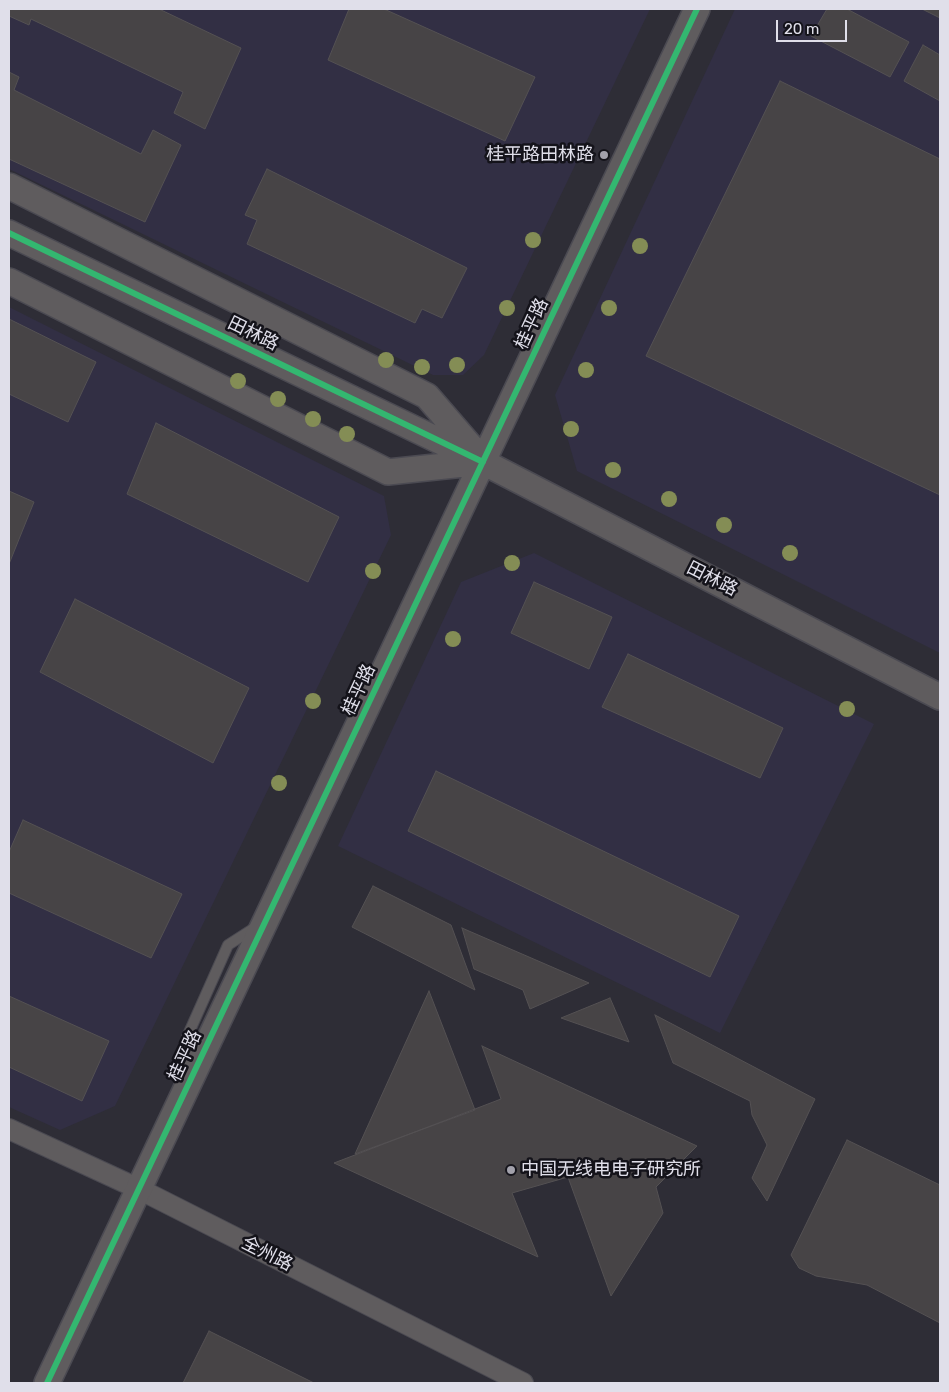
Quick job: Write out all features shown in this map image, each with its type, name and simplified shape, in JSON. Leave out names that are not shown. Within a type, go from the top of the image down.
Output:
[{"type":"street","name":"桂平路","points":[[47,1383],[697,9]]},
{"type":"street","name":"田林路","points":[[9,186],[427,396],[484,462]]},
{"type":"street","name":"田林路","points":[[9,233],[484,462],[940,697]]},
{"type":"street","points":[[9,281],[388,472],[484,462]]},
{"type":"street","name":"全州路","points":[[9,1129],[139,1190],[523,1383]]},
{"type":"shaded area","points":[[9,9],[650,9],[484,355],[463,375],[433,375],[9,169]]},
{"type":"shaded area","points":[[735,9],[940,9],[940,653],[577,471],[555,395]]},
{"type":"shaded area","points":[[9,307],[384,496],[391,535],[115,1106],[60,1130],[9,1107]]},
{"type":"shaded area","points":[[534,553],[874,724],[720,1033],[338,846],[461,582]]},
{"type":"building","points":[[9,9],[159,9],[241,48],[205,129],[174,113],[183,92],[31,19],[29,25],[9,16]]},
{"type":"building","points":[[349,9],[384,9],[535,77],[505,141],[328,60]]},
{"type":"building","points":[[827,9],[847,9],[909,42],[890,77],[811,36]]},
{"type":"building","points":[[922,9],[940,9],[940,18]]},
{"type":"building","points":[[923,45],[940,55],[940,101],[904,81]]},
{"type":"building","points":[[9,72],[19,77],[14,90],[141,154],[153,130],[181,145],[145,222],[9,159]]},
{"type":"building","points":[[780,81],[940,159],[940,495],[646,356]]},
{"type":"building","points":[[267,169],[467,268],[442,318],[422,309],[415,323],[247,244],[257,220],[245,215]]},
{"type":"building","points":[[9,319],[96,362],[68,422],[9,394]]},
{"type":"building","points":[[156,423],[339,517],[308,582],[127,494]]},
{"type":"building","points":[[9,491],[34,502],[9,564]]},
{"type":"building","points":[[534,582],[612,617],[589,669],[511,633]]},
{"type":"building","points":[[75,599],[249,688],[213,763],[40,672]]},
{"type":"building","points":[[628,654],[783,728],[760,778],[602,707]]},
{"type":"building","points":[[436,771],[739,916],[710,977],[408,831]]},
{"type":"building","points":[[23,820],[182,894],[151,958],[9,893],[9,852]]},
{"type":"building","points":[[373,886],[451,925],[475,990],[352,927]]},
{"type":"building","points":[[462,928],[589,983],[530,1009],[523,990],[474,969]]},
{"type":"building","points":[[429,991],[475,1110],[355,1154]]},
{"type":"building","points":[[9,996],[109,1041],[82,1101],[9,1067]]},
{"type":"building","points":[[610,998],[629,1042],[561,1018]]},
{"type":"building","points":[[655,1015],[815,1099],[767,1201],[752,1178],[767,1145],[752,1115],[750,1101],[673,1063]]},
{"type":"building","name":"中国无线电电子研究所","points":[[482,1046],[697,1146],[656,1187],[663,1213],[611,1296],[568,1177],[512,1193],[538,1257],[334,1163],[501,1099]]},
{"type":"building","points":[[847,1140],[940,1185],[940,1323],[867,1285],[816,1276],[799,1268],[791,1255]]},
{"type":"building","points":[[209,1331],[314,1383],[183,1383]]},
{"type":"cycle path","points":[[47,1383],[697,9]]},
{"type":"cycle path","points":[[9,233],[483,462]]},
{"type":"place","name":"桂平路田林路","points":[[604,155]]},
{"type":"place","name":"中国无线电电子研究所","points":[[511,1170]]}]
